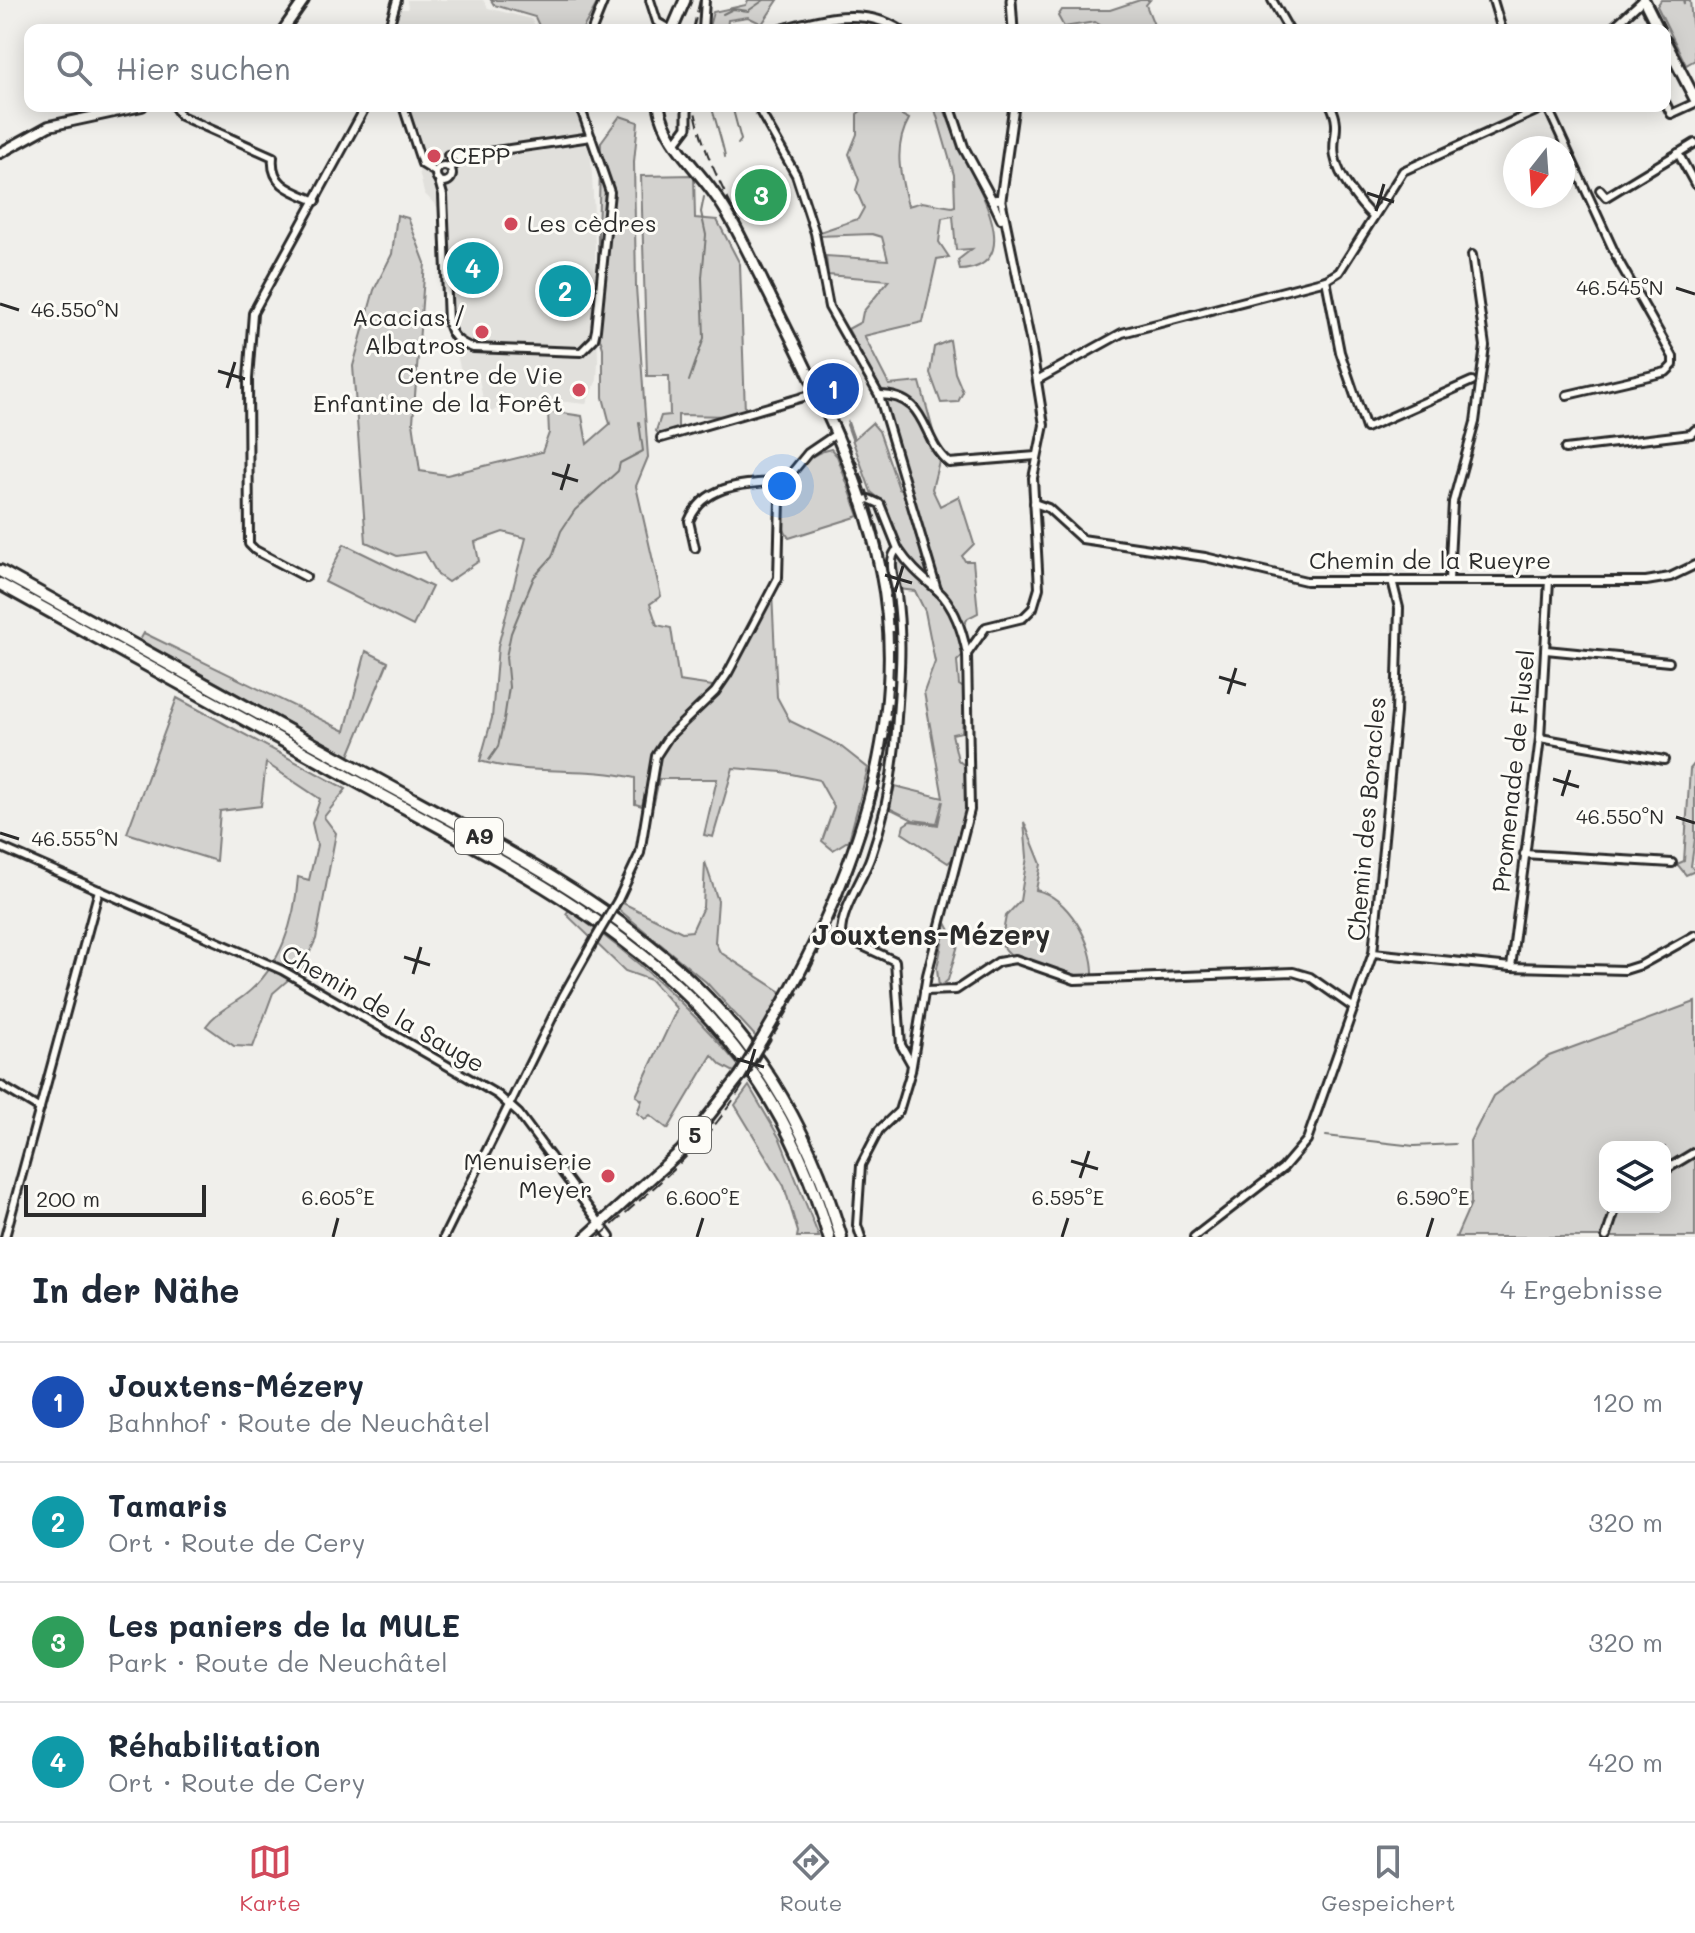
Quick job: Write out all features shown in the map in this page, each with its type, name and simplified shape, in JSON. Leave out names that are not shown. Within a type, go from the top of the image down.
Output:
[{"type":"highway","name":"A9","points":[[0,571],[531,865],[606,911],[658,950],[720,1010],[775,1085],[812,1154],[841,1237]]},
{"type":"highway","name":"A9","points":[[0,584],[525,874],[637,948],[700,1005],[753,1071],[794,1144],[829,1237]]},
{"type":"main road","points":[[287,24],[304,0]]},
{"type":"main road","points":[[674,24],[685,0]]},
{"type":"main road","points":[[1643,0],[1656,24]]},
{"type":"main road","points":[[1671,53],[1695,101]]},
{"type":"main road","points":[[0,153],[43,128],[115,112]]},
{"type":"main road","name":"5","points":[[586,1237],[682,1150],[740,1076],[801,972],[839,888],[865,808],[889,672],[888,620],[881,571],[836,434],[733,222],[675,143],[662,112]]},
{"type":"street","points":[[390,24],[397,0]]},
{"type":"street","points":[[594,24],[604,0]]},
{"type":"street","points":[[650,0],[657,22],[660,24]]},
{"type":"street","points":[[703,24],[705,0]]},
{"type":"street","points":[[1011,0],[1013,24]]},
{"type":"street","points":[[1272,0],[1286,24]]},
{"type":"street","points":[[1493,0],[1500,24]]},
{"type":"street","points":[[1617,24],[1643,0]]},
{"type":"street","points":[[806,24],[840,16],[872,19],[885,24]]},
{"type":"street","points":[[1670,112],[1695,101]]},
{"type":"street","points":[[178,112],[181,116],[273,157],[272,172],[277,181],[316,201]]},
{"type":"street","points":[[306,577],[255,550],[247,534],[248,379],[253,313],[363,112]]},
{"type":"street","points":[[405,112],[422,164],[435,172],[443,195],[448,322],[452,334],[460,343],[473,348],[581,352],[594,339],[596,330],[610,207],[610,192],[582,112]]},
{"type":"street","points":[[675,143],[687,127],[687,112]]},
{"type":"street","points":[[760,112],[796,175],[815,233],[829,307],[879,395],[929,570],[937,590],[954,616],[967,654],[970,810],[924,991],[899,1111],[879,1130],[861,1165],[857,1199],[860,1236]]},
{"type":"street","points":[[952,112],[964,148],[997,200],[1005,226],[1044,425],[1036,456],[1034,503],[1039,588],[1036,602],[1023,618],[982,631],[967,654]]},
{"type":"street","points":[[997,200],[1013,112]]},
{"type":"street","points":[[1333,112],[1339,132],[1335,156],[1360,205],[1373,217]]},
{"type":"street","points":[[1037,380],[1122,333],[1326,280],[1339,272],[1403,171],[1533,112]]},
{"type":"street","points":[[1550,112],[1618,260],[1673,357],[1673,365],[1666,372],[1567,395]]},
{"type":"street","points":[[448,155],[464,157],[591,137]]},
{"type":"street","points":[[1600,190],[1606,197],[1616,193],[1695,143]]},
{"type":"street","points":[[1678,153],[1695,184]]},
{"type":"street","points":[[450,168],[464,157]]},
{"type":"street","points":[[435,172],[443,166],[450,168]]},
{"type":"street","points":[[439,181],[450,179],[450,168]]},
{"type":"street","points":[[1449,580],[1453,502],[1475,422],[1485,346],[1472,255]]},
{"type":"street","points":[[1326,280],[1340,352],[1366,428],[1472,381]]},
{"type":"street","points":[[661,438],[817,393]]},
{"type":"street","points":[[879,395],[905,399],[920,415],[949,463],[1036,456]]},
{"type":"street","points":[[1565,449],[1691,434],[1695,430]]},
{"type":"street","points":[[444,1237],[509,1104],[640,853],[656,756],[669,736],[723,682],[776,584],[780,571],[780,499],[785,481],[808,453],[836,434]]},
{"type":"street","points":[[695,548],[689,521],[700,501],[712,491],[785,481]]},
{"type":"street","points":[[860,501],[870,499],[880,504],[898,549],[914,573],[937,590]]},
{"type":"street","name":"Chemin de la Rueyre","points":[[1034,503],[1048,508],[1082,539],[1176,552],[1306,581],[1646,581],[1670,577],[1695,565]]},
{"type":"street","points":[[898,549],[892,559],[900,620],[895,748],[873,852],[841,930],[843,939],[895,961],[901,1045],[911,1063]]},
{"type":"street","points":[[914,573],[923,574],[929,570]]},
{"type":"street","name":"Chemin des Boracles","points":[[1194,1237],[1283,1168],[1307,1140],[1373,953],[1396,713],[1399,608],[1392,580]]},
{"type":"street","name":"Promenade de Flusel","points":[[1511,967],[1540,738],[1549,580]]},
{"type":"street","points":[[1546,650],[1669,662]]},
{"type":"street","points":[[1540,738],[1664,760]]},
{"type":"street","name":"Chemin de la Sauge","points":[[0,847],[282,970],[509,1104],[610,1237]]},
{"type":"street","points":[[1524,854],[1672,863]]},
{"type":"street","points":[[5,1237],[99,890]]},
{"type":"street","points":[[1373,953],[1511,967],[1625,970],[1641,965],[1695,935]]},
{"type":"street","points":[[924,991],[956,990],[998,962],[1015,959],[1075,980],[1293,972],[1310,977],[1354,1008]]},
{"type":"street","points":[[0,1085],[40,1109]]},
{"type":"street","points":[[1671,1166],[1695,1152]]},
{"type":"street","points":[[1606,1237],[1614,1213]]},
{"type":"shaded area","points":[[407,0],[483,0],[488,8],[531,19],[534,24],[395,24],[400,9],[408,9]]},
{"type":"shaded area","points":[[491,0],[599,0],[585,24],[538,24],[535,17],[494,5]]},
{"type":"shaded area","points":[[748,0],[778,0],[762,24],[748,17],[728,20],[728,24],[710,24],[713,12],[746,5]]},
{"type":"shaded area","points":[[1140,0],[1150,0],[1146,5],[1154,24],[1062,24],[1058,16],[1062,10],[1110,10]]},
{"type":"shaded area","points":[[1661,0],[1683,0],[1684,4],[1684,0],[1690,0],[1695,60],[1686,65],[1671,34],[1671,24],[1666,24],[1657,6]]},
{"type":"shaded area","points":[[408,112],[578,112],[591,158],[594,213],[598,362],[597,380],[586,404],[557,401],[531,408],[511,401],[486,415],[478,373],[461,372],[451,326],[446,216],[424,193],[417,162],[417,137]]},
{"type":"shaded area","points":[[900,112],[909,119],[900,151],[908,206],[922,202],[952,207],[955,206],[954,175],[936,112],[945,112],[992,221],[994,239],[991,254],[980,265],[960,270],[958,260],[972,249],[956,250],[953,216],[942,218],[939,242],[949,257],[937,259],[923,322],[864,336],[889,385],[920,382],[940,457],[932,489],[940,506],[959,496],[974,544],[962,556],[965,561],[973,561],[978,613],[968,618],[959,633],[964,654],[957,661],[959,685],[965,689],[962,732],[952,734],[958,760],[965,766],[968,804],[966,831],[957,854],[948,863],[902,833],[904,825],[910,821],[938,825],[943,801],[937,823],[913,820],[889,808],[895,786],[943,798],[924,692],[935,662],[925,611],[915,591],[899,589],[893,564],[899,548],[881,500],[871,492],[847,425],[848,422],[854,439],[872,423],[879,431],[899,489],[905,492],[916,536],[921,535],[882,392],[848,329],[861,322],[863,312],[889,280],[828,275],[826,256],[888,260],[882,237],[872,234],[818,236],[817,233],[858,219],[864,208],[856,190],[859,180],[849,154],[857,134],[857,114]]},
{"type":"shaded area","points":[[620,116],[638,122],[634,162],[636,287],[648,457],[636,486],[661,596],[650,604],[657,625],[671,628],[679,681],[719,687],[772,592],[777,697],[790,721],[839,745],[868,768],[849,840],[833,850],[822,841],[834,807],[819,780],[782,772],[733,768],[713,837],[704,835],[717,779],[659,779],[654,803],[648,803],[647,786],[642,806],[635,804],[635,778],[596,772],[499,766],[480,761],[492,718],[498,646],[526,538],[503,532],[475,542],[479,561],[448,582],[438,575],[425,552],[397,556],[366,542],[353,366],[374,290],[392,254],[397,215],[408,218],[425,263],[413,422],[420,471],[447,475],[542,452],[549,433],[548,411],[582,416],[587,444],[610,424],[603,397],[603,348],[598,332],[598,232],[601,142]]},
{"type":"shaded area","points":[[694,175],[695,218],[717,220],[740,264],[745,412],[733,416],[678,415],[678,431],[661,436],[656,431],[661,416],[670,415],[669,376],[647,376],[641,176]]},
{"type":"shaded area","points":[[950,340],[955,373],[963,392],[958,402],[941,403],[930,373],[934,347]]},
{"type":"shaded area","points":[[831,449],[837,456],[859,516],[789,538],[781,512],[787,484],[805,462]]},
{"type":"shaded area","points":[[344,544],[432,587],[413,626],[325,582]]},
{"type":"shaded area","points":[[144,633],[345,731],[366,651],[388,662],[349,756],[140,640]]},
{"type":"shaded area","points":[[177,698],[346,789],[324,817],[336,833],[316,939],[303,967],[273,993],[253,1047],[234,1046],[206,1026],[257,984],[277,957],[294,910],[298,877],[309,880],[317,845],[312,823],[320,799],[266,763],[261,806],[220,811],[216,861],[127,833]]},
{"type":"shaded area","points":[[1695,763],[1695,839],[1691,866],[1695,871],[1686,875],[1677,864],[1684,861],[1690,769]]},
{"type":"shaded area","points":[[1024,822],[1041,864],[1036,890],[1059,902],[1077,923],[1089,949],[1093,975],[1054,973],[1030,967],[1009,953],[1001,943],[1006,916],[1020,901],[1027,857]]},
{"type":"shaded area","points":[[705,862],[718,901],[715,942],[720,952],[783,993],[757,1038],[706,982],[617,908],[621,902],[682,932],[692,931],[703,907]]},
{"type":"shaded area","points":[[569,910],[659,982],[739,1066],[734,1072],[721,1065],[712,1055],[668,1129],[650,1115],[645,1119],[637,1113],[642,1100],[636,1096],[677,1009],[651,980],[625,971],[566,914]]},
{"type":"shaded area","points":[[946,923],[958,945],[948,980],[939,988],[937,968]]},
{"type":"shaded area","points":[[1695,1002],[1695,1237],[1456,1237],[1471,1203],[1470,1141],[1493,1096],[1549,1056]]},
{"type":"shaded area","points":[[749,1086],[780,1139],[819,1237],[797,1237],[784,1186],[735,1105]]},
{"type":"waterway","points":[[723,14],[733,9],[748,11],[764,0]]},
{"type":"waterway","points":[[713,112],[725,157]]},
{"type":"waterway","points":[[734,112],[741,140],[738,144]]},
{"type":"waterway","points":[[689,381],[704,338],[702,277],[706,235],[701,212],[704,197]]},
{"type":"waterway","points":[[489,760],[498,747],[504,720],[509,687],[506,657],[511,633],[534,577],[552,557],[561,531],[575,510],[618,471],[620,463],[643,451],[639,422]]},
{"type":"waterway","points":[[1326,1136],[1414,1146],[1455,1144]]},
{"type":"railway","points":[[694,24],[700,0]]},
{"type":"railway","points":[[599,1237],[675,1168],[717,1122],[742,1087],[815,961],[845,892],[868,821],[885,749],[892,676],[891,602],[878,529],[854,457],[715,172],[695,112]]},
{"type":"place","name":"CEPP","points":[[434,156]]},
{"type":"place","name":"Les paniers de la MULE","points":[[761,195]]},
{"type":"place","name":"Les cèdres","points":[[511,224]]},
{"type":"place","name":"Réhabilitation","points":[[473,268]]},
{"type":"place","name":"Tamaris","points":[[565,291]]},
{"type":"place","name":"Acacias / Albatros","points":[[482,332]]},
{"type":"place","name":"Jouxtens-Mézery","points":[[833,389]]},
{"type":"place","name":"Centre de Vie Enfantine de la Forêt","points":[[579,390]]},
{"type":"place","name":"Menuiserie Meyer","points":[[608,1176]]},
{"type":"district","name":"Jouxtens-Mézery","points":[[931,935]]}]
